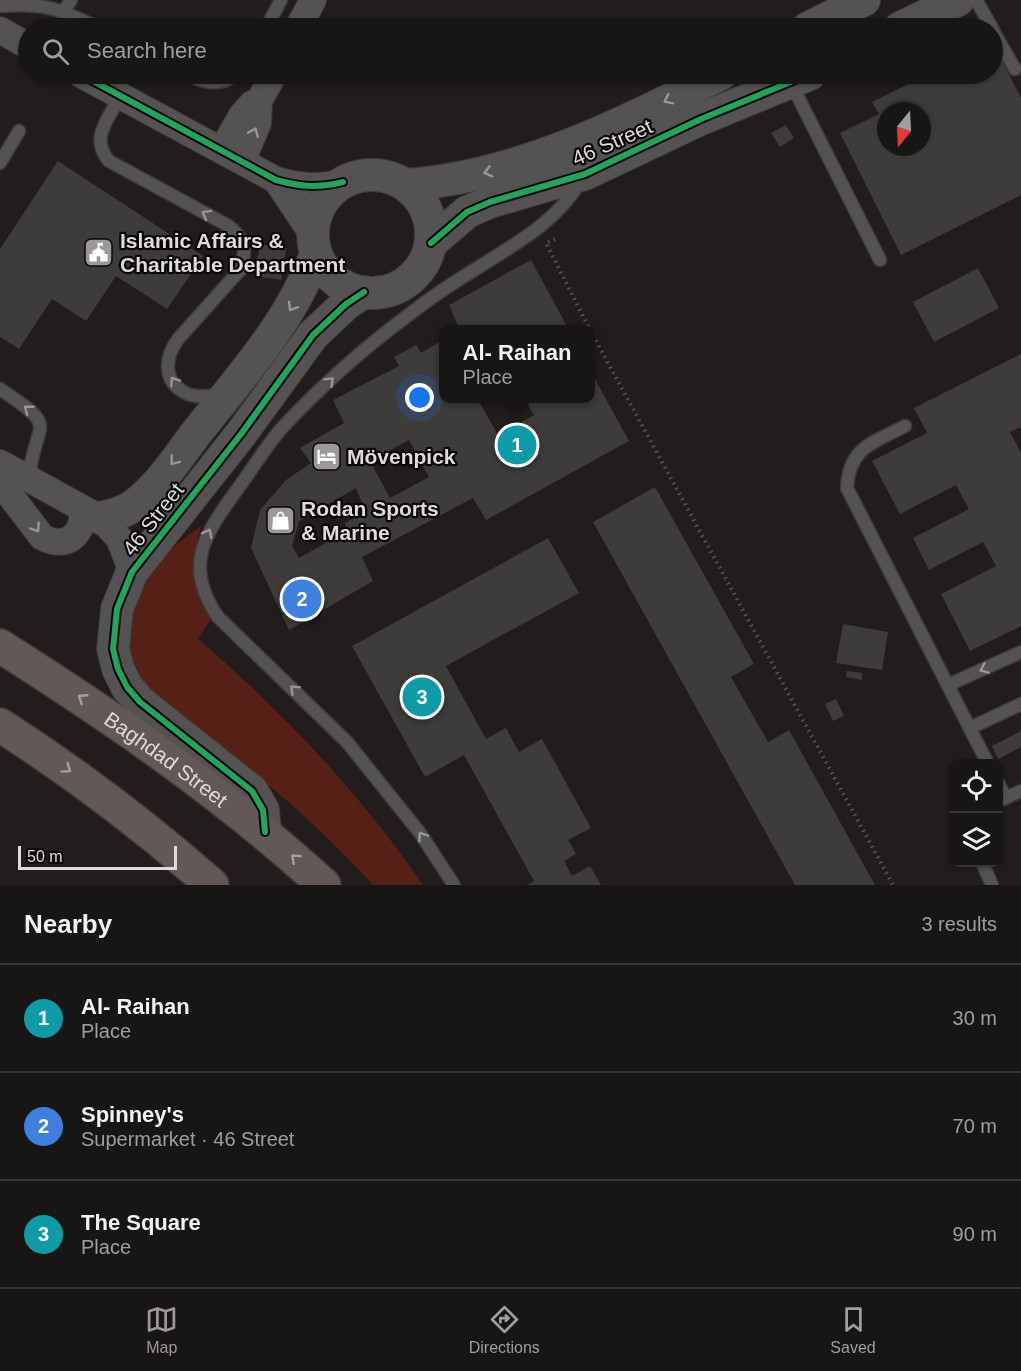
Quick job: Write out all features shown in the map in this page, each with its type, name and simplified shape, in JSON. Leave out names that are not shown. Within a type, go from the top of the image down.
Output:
[{"type":"main road","name":"Baghdad Street","points":[[0,646],[86,701],[173,761],[265,832],[324,885]]},
{"type":"main road","points":[[0,725],[67,768],[158,837],[212,885]]},
{"type":"street","points":[[303,18],[313,0]]},
{"type":"street","points":[[828,18],[864,0]]},
{"type":"street","points":[[921,18],[958,0]]},
{"type":"street","points":[[0,30],[18,40]]},
{"type":"street","points":[[99,84],[276,180],[308,187],[324,187],[358,176],[375,175],[391,178],[406,185],[427,211],[431,227],[430,243],[425,260],[414,275],[391,289],[364,292],[340,283],[322,265],[314,244],[276,180]]},
{"type":"street","points":[[232,156],[260,116],[259,101],[268,84]]},
{"type":"street","name":"46 Street","points":[[406,185],[457,180],[550,152],[630,118],[700,84]]},
{"type":"street","name":"46 Street","points":[[430,243],[467,212],[482,205],[585,174],[701,119],[786,84]]},
{"type":"street","points":[[314,244],[314,219],[320,204],[330,191],[343,182]]},
{"type":"street","name":"46 Street","points":[[91,513],[122,512],[150,491],[285,319],[298,298],[314,244]]},
{"type":"street","name":"46 Street","points":[[265,832],[262,810],[252,791],[140,702],[127,687],[116,659],[113,629],[120,599],[132,572],[241,434],[313,335],[346,304],[364,292]]},
{"type":"street","points":[[0,463],[91,513],[119,538],[132,572]]},
{"type":"street","points":[[0,482],[42,537],[52,542],[62,543],[80,531],[84,521],[91,513]]},
{"type":"lane","points":[[271,18],[281,0]]},
{"type":"lane","points":[[976,0],[986,18]]},
{"type":"lane","points":[[0,6],[67,5],[85,18]]},
{"type":"lane","points":[[1003,48],[1015,69]]},
{"type":"lane","points":[[804,84],[880,260]]},
{"type":"lane","points":[[121,96],[99,139],[101,152],[109,161],[227,225],[237,233],[244,244],[245,257],[240,270],[170,349],[167,362],[169,376],[177,388],[189,395],[226,394]]},
{"type":"lane","points":[[0,163],[19,131]]},
{"type":"lane","points":[[454,885],[420,833],[347,742],[218,616],[204,594],[201,581],[201,553],[211,526],[281,429],[342,369],[408,315],[548,223],[575,191],[585,174]]},
{"type":"lane","points":[[0,389],[30,409],[39,420],[41,434],[31,461],[28,479]]},
{"type":"lane","points":[[905,426],[861,449],[852,461],[847,488],[986,759]]},
{"type":"lane","points":[[948,685],[1021,652]]},
{"type":"lane","points":[[970,728],[1021,704]]},
{"type":"lane","points":[[1003,800],[1021,791]]},
{"type":"lane","points":[[984,867],[992,885]]},
{"type":"path","points":[[555,239],[546,243],[587,325]]},
{"type":"path","points":[[595,339],[894,885]]},
{"type":"shaded area","points":[[201,526],[196,551],[195,574],[200,596],[211,619],[198,639],[260,695],[319,755],[373,818],[423,885],[373,885],[304,816],[229,753],[163,704],[141,682],[133,670],[130,662],[129,635],[136,601],[143,586],[173,547]]},
{"type":"building","points":[[1003,63],[1021,98],[1021,195],[901,255],[840,133],[877,115],[877,156],[931,156],[931,102],[877,102],[877,111],[872,102],[909,84],[1003,84]]},
{"type":"building","points":[[786,125],[794,138],[780,147],[771,133]]},
{"type":"building","name":"Islamic Affairs & Charitable Department","points":[[58,161],[203,256],[167,309],[116,276],[86,321],[52,299],[19,349],[0,337],[0,249]]},
{"type":"building","points":[[260,244],[286,248],[281,280],[255,276]]},
{"type":"building","points":[[531,260],[566,325],[458,325],[449,305]]},
{"type":"building","points":[[978,268],[999,308],[934,342],[913,302]]},
{"type":"building","points":[[439,342],[439,403],[480,403],[498,435],[534,415],[527,403],[595,403],[595,379],[629,441],[486,520],[473,498],[362,557],[373,581],[289,630],[251,548],[260,510],[286,480],[311,463],[300,448],[344,423],[333,400],[399,366],[394,357],[416,345],[421,353]],"holes":[[[409,440],[429,477],[390,498],[370,461]],[[356,488],[366,512],[345,523],[347,531],[299,558],[292,546],[299,521]]]},
{"type":"building","points":[[1021,354],[1021,427],[1010,432],[1021,453],[1021,626],[970,651],[941,594],[996,566],[983,542],[929,570],[913,538],[969,509],[956,485],[900,514],[872,461],[927,433],[914,408]]},
{"type":"building","points":[[655,487],[754,664],[731,677],[768,742],[789,730],[875,885],[795,885],[593,522]]},
{"type":"building","points":[[548,538],[579,593],[446,666],[486,739],[506,728],[519,752],[542,739],[591,828],[568,840],[576,854],[564,861],[572,876],[590,866],[601,885],[527,885],[534,881],[464,755],[425,777],[352,646]]},
{"type":"building","points":[[843,624],[888,632],[882,670],[836,663]]},
{"type":"building","points":[[847,671],[862,673],[862,680],[846,677]]},
{"type":"building","points":[[836,699],[844,716],[833,721],[825,704]]},
{"type":"building","points":[[1021,731],[1021,747],[998,759],[992,746]]},
{"type":"cycle path","points":[[98,84],[276,180],[310,186],[343,182]]},
{"type":"cycle path","points":[[431,243],[467,212],[490,202],[585,174],[701,119],[786,84]]},
{"type":"cycle path","points":[[265,832],[263,810],[252,791],[140,702],[127,687],[118,669],[113,649],[117,609],[132,572],[241,434],[313,335],[346,304],[364,292]]},
{"type":"place","name":"Islamic Affairs & Charitable Department","points":[[99,252]]},
{"type":"place","name":"Al- Raihan","points":[[517,445]]},
{"type":"place","name":"Mövenpick","points":[[326,456]]},
{"type":"place","name":"Rodan Sports & Marine","points":[[280,520]]},
{"type":"place","name":"Spinney's","points":[[302,599]]},
{"type":"place","name":"The Square","points":[[422,697]]}]
